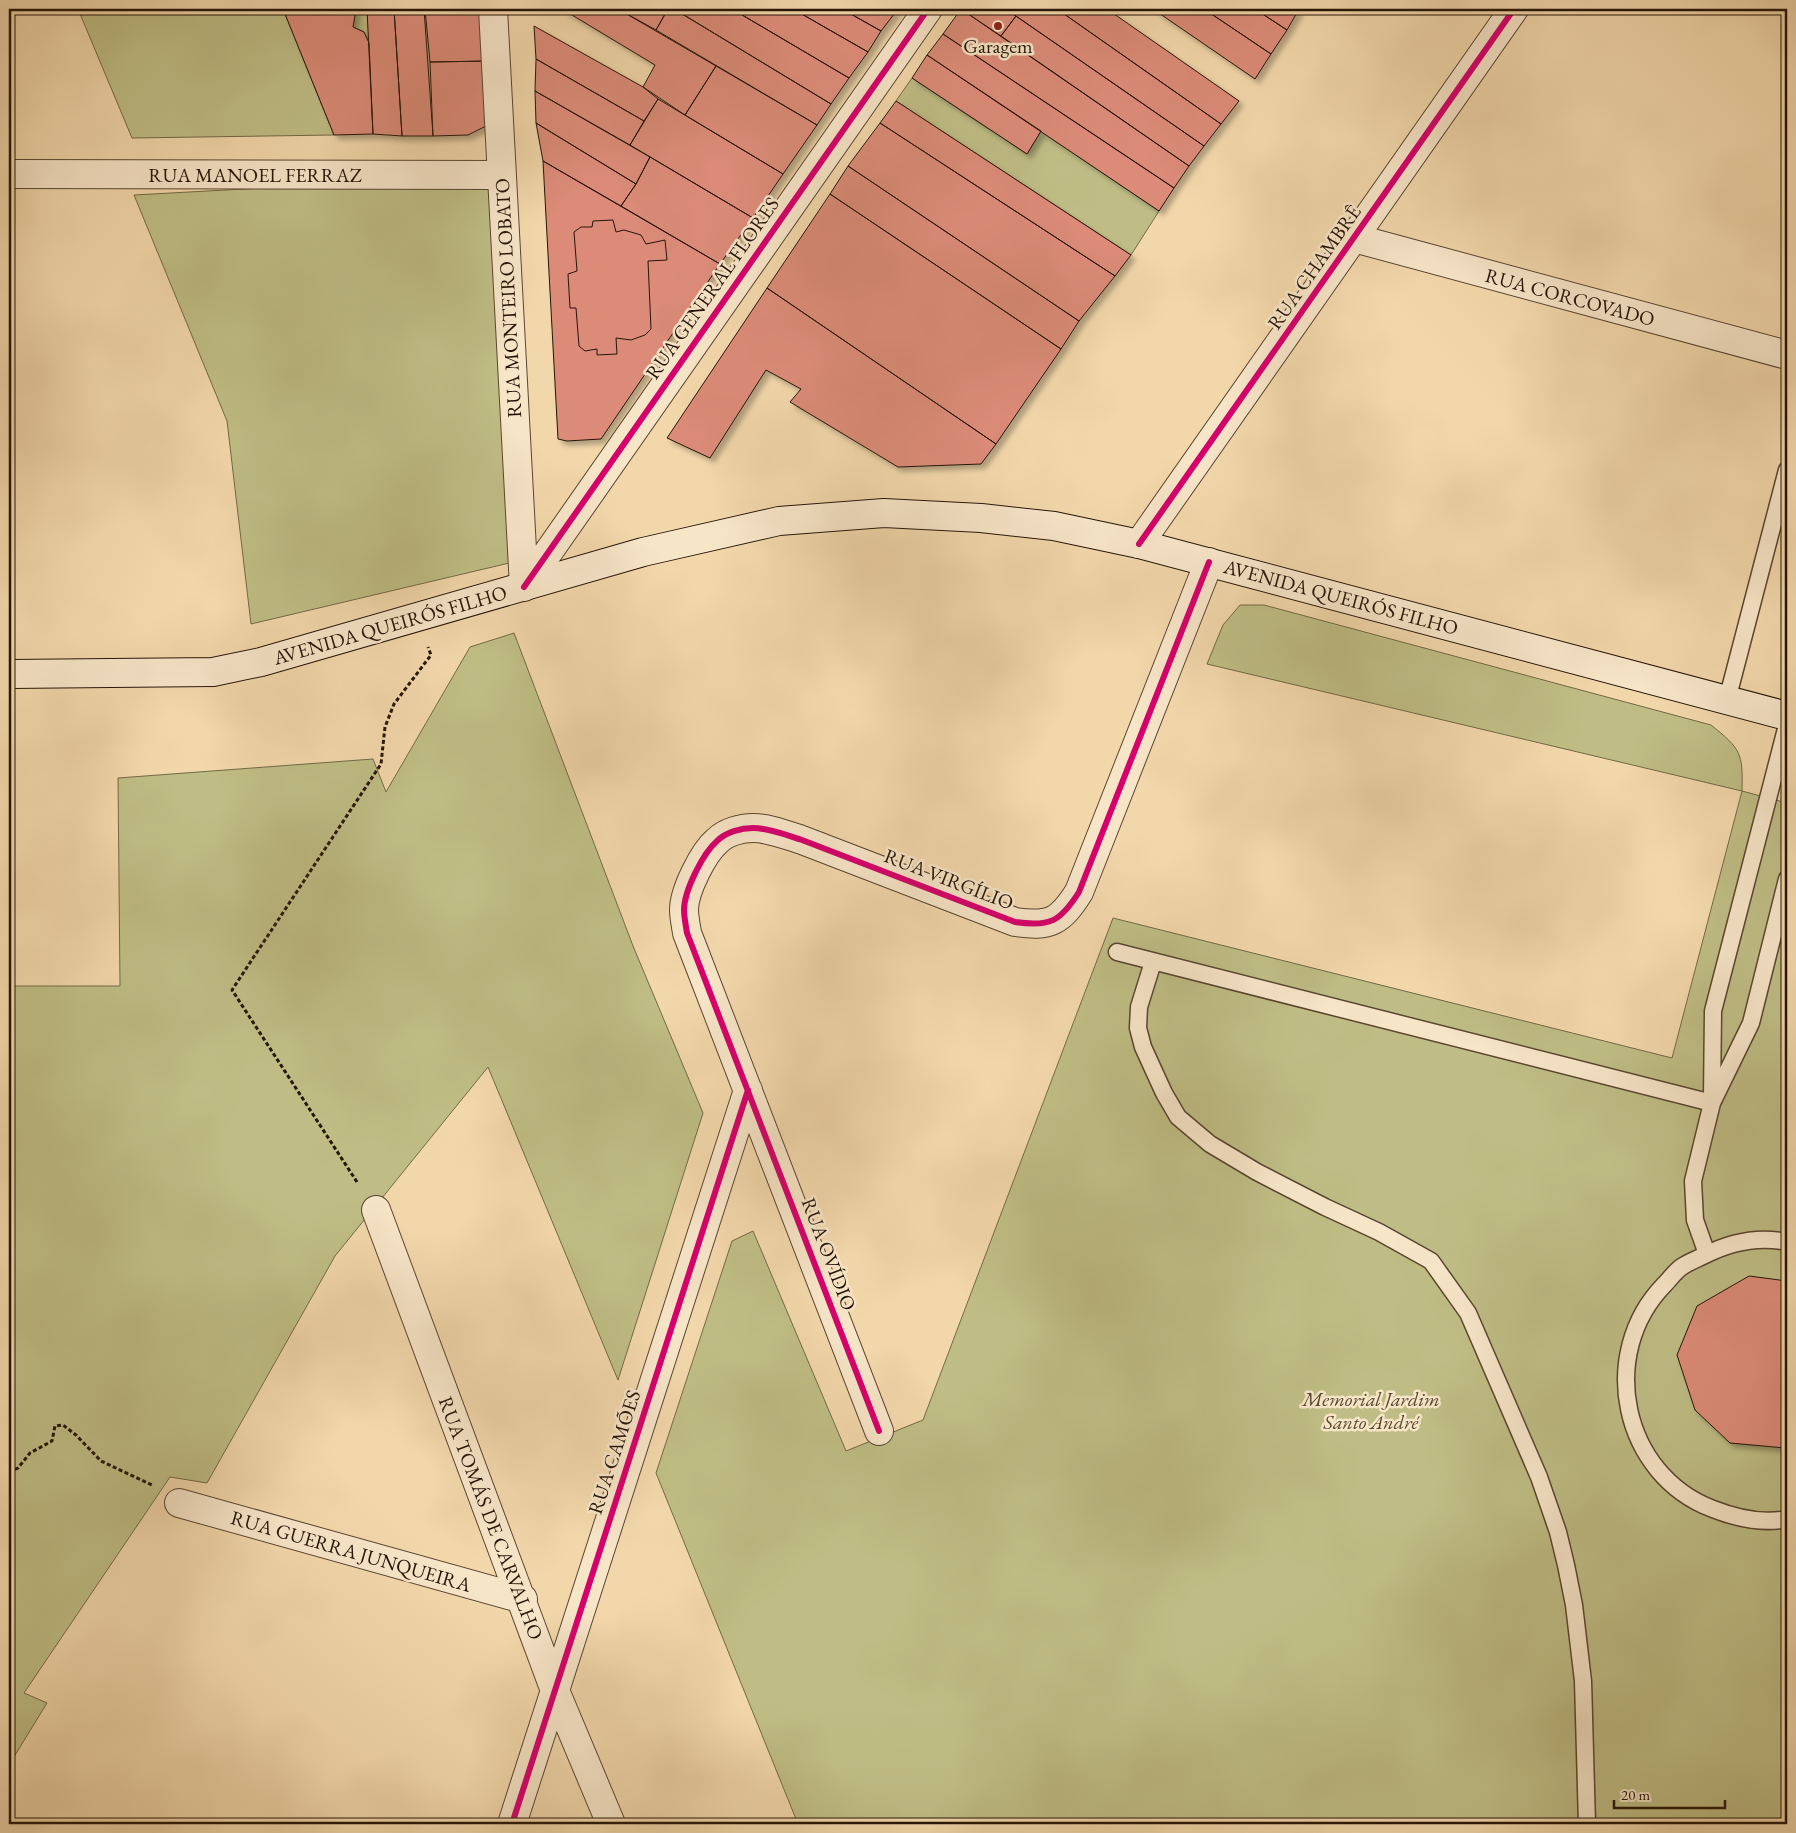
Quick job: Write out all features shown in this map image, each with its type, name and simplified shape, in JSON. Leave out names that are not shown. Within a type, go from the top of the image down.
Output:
[{"type":"street","name":"RUA MONTEIRO LOBATO","points":[[493,9],[524,587]]},
{"type":"street","name":"RUA GENERAL FLORES","points":[[524,587],[928,9]]},
{"type":"street","name":"RUA CHAMBRÊ","points":[[1139,544],[1514,9]]},
{"type":"street","name":"RUA MANOEL FERRAZ","points":[[9,174],[502,175]]},
{"type":"street","name":"RUA CORCOVADO","points":[[1354,238],[1787,355]]},
{"type":"street","name":"AVENIDA QUEIRÓS FILHO","points":[[9,674],[213,672],[307,650],[680,542],[779,521],[884,513],[981,518],[1045,525],[1139,544],[1787,716]]},
{"type":"street","name":"RUA VIRGÍLIO","points":[[748,1090],[687,933],[684,909],[688,888],[702,860],[717,841],[733,831],[752,828],[766,829],[802,840],[1015,922],[1033,925],[1051,922],[1066,913],[1079,892],[1209,562]]},
{"type":"street","name":"RUA OVÍDIO","points":[[748,1090],[879,1431]]},
{"type":"street","name":"RUA CAMÕES","points":[[512,1824],[554,1688],[748,1090]]},
{"type":"street","name":"RUA TOMÁS DE CARVALHO","points":[[376,1210],[523,1599],[554,1688],[611,1824]]},
{"type":"street","name":"RUA GUERRA JUNQUEIRA","points":[[179,1503],[523,1599]]},
{"type":"lane","points":[[1727,700],[1787,470]]},
{"type":"lane","points":[[1712,1103],[1713,1011],[1787,725]]},
{"type":"lane","points":[[1706,1254],[1696,1220],[1693,1181],[1712,1103],[1751,1023],[1787,879]]},
{"type":"lane","points":[[1117,952],[1712,1103]]},
{"type":"lane","points":[[1153,962],[1139,1007],[1138,1028],[1143,1047],[1164,1093],[1178,1117],[1210,1144],[1257,1172],[1324,1208],[1380,1232],[1431,1261],[1468,1313],[1539,1476],[1558,1532],[1566,1565],[1574,1605],[1583,1681],[1587,1742],[1587,1824]]},
{"type":"lane","points":[[1787,1242],[1770,1238],[1724,1245],[1682,1266],[1649,1300],[1630,1342],[1624,1388],[1635,1433],[1659,1473],[1695,1502],[1738,1519],[1787,1519]]},
{"type":"path","points":[[376,1210],[232,990],[381,764],[386,727],[394,704],[431,655],[420,617]]},
{"type":"path","points":[[9,1472],[18,1468],[30,1453],[52,1441],[55,1426],[63,1425],[76,1435],[101,1461],[172,1494],[179,1503]]},
{"type":"path","points":[[36,1822],[41,1824]]},
{"type":"green space","points":[[78,9],[283,9],[334,135],[132,138]]},
{"type":"green space","points":[[356,9],[367,9],[369,43],[364,32],[353,27]]},
{"type":"green space","points":[[912,78],[1027,154],[1041,131],[1159,211],[1131,255],[896,101]]},
{"type":"green space","points":[[502,175],[522,560],[251,624],[227,421],[134,195]]},
{"type":"green space","points":[[1240,605],[1264,605],[1711,725],[1729,740],[1738,753],[1742,768],[1742,791],[1207,664],[1223,625]]},
{"type":"green space","points":[[514,633],[633,946],[703,1113],[618,1380],[488,1067],[335,1256],[207,1483],[170,1477],[24,1693],[47,1703],[9,1765],[9,853],[10,986],[120,986],[118,778],[373,759],[386,792],[470,647]]},
{"type":"green space","name":"Memorial Jardim Santo André","points":[[1742,791],[1787,803],[1787,1824],[798,1824],[656,1473],[732,1241],[753,1231],[846,1451],[923,1420],[1113,918],[1672,1058]]},
{"type":"building","points":[[283,9],[356,9],[353,27],[364,32],[369,43],[373,134],[334,135]]},
{"type":"building","points":[[367,9],[394,9],[402,136],[373,134]]},
{"type":"building","points":[[394,9],[424,9],[433,136],[402,136]]},
{"type":"building","points":[[425,9],[485,9],[489,61],[430,62]]},
{"type":"building","points":[[562,9],[618,9],[716,66],[685,115],[643,87],[655,65]]},
{"type":"building","points":[[618,9],[668,9],[656,30]]},
{"type":"building","points":[[668,9],[674,9],[831,104],[817,125],[656,30]]},
{"type":"building","points":[[674,9],[732,9],[849,78],[831,104]]},
{"type":"building","points":[[732,9],[793,9],[868,52],[849,78]]},
{"type":"building","points":[[793,9],[842,9],[881,31],[868,52]]},
{"type":"building","points":[[842,9],[898,9],[881,31]]},
{"type":"building","points":[[961,9],[1189,166],[1174,188],[943,34]]},
{"type":"building","name":"Garagem","points":[[961,9],[1005,9],[1016,16],[1001,36]]},
{"type":"building","points":[[1013,9],[1057,9],[1221,124],[1204,146],[1010,12]]},
{"type":"building","points":[[1057,9],[1107,9],[1239,101],[1221,124]]},
{"type":"building","points":[[1153,9],[1204,9],[1271,54],[1255,79]]},
{"type":"building","points":[[1204,9],[1255,9],[1287,30],[1271,54]]},
{"type":"building","points":[[1255,9],[1299,9],[1287,30]]},
{"type":"building","points":[[1016,16],[1204,146],[1189,166],[1001,36]]},
{"type":"building","points":[[534,26],[643,87],[658,99],[644,121],[536,59]]},
{"type":"building","points":[[943,34],[1174,188],[1159,211],[927,55]]},
{"type":"building","points":[[927,55],[1041,131],[1027,154],[912,78]]},
{"type":"building","points":[[536,59],[644,121],[630,145],[535,91]]},
{"type":"building","points":[[489,61],[490,124],[468,135],[433,136],[430,62]]},
{"type":"building","points":[[716,66],[817,125],[783,174],[685,115]]},
{"type":"building","points":[[535,91],[650,157],[636,184],[536,123]]},
{"type":"building","points":[[658,99],[783,174],[753,218],[630,145]]},
{"type":"building","points":[[896,101],[1131,255],[1115,276],[880,123]]},
{"type":"building","points":[[536,123],[636,184],[621,206],[543,161]]},
{"type":"building","points":[[880,123],[1115,276],[1079,321],[848,166]]},
{"type":"building","points":[[650,157],[753,218],[720,264],[621,206],[636,184]]},
{"type":"building","points":[[543,161],[720,264],[601,439],[567,441],[558,439]]},
{"type":"building","points":[[848,166],[1079,321],[1061,349],[830,194]]},
{"type":"building","points":[[830,194],[1061,349],[996,444],[767,288]]},
{"type":"building","points":[[613,220],[616,232],[624,230],[641,235],[646,244],[665,240],[667,260],[648,261],[651,329],[645,335],[631,340],[616,338],[617,354],[597,355],[597,349],[585,351],[579,346],[576,308],[570,308],[568,274],[577,271],[574,232],[581,227],[592,227],[593,221]]},
{"type":"building","points":[[767,288],[996,444],[981,464],[898,467],[790,402],[801,389],[766,370],[710,458],[667,438]]},
{"type":"building","points":[[1749,1276],[1787,1281],[1787,1447],[1785,1448],[1730,1443],[1695,1410],[1677,1355],[1697,1306]]},
{"type":"cycle path","points":[[524,587],[928,9]]},
{"type":"cycle path","points":[[1139,544],[1514,9]]},
{"type":"cycle path","points":[[879,1431],[687,933],[684,910],[687,893],[700,863],[721,838],[739,830],[759,828],[802,840],[1015,922],[1046,923],[1060,916],[1079,892],[1209,562]]},
{"type":"cycle path","points":[[512,1824],[748,1090]]},
{"type":"place","name":"Garagem","points":[[998,26]]}]
